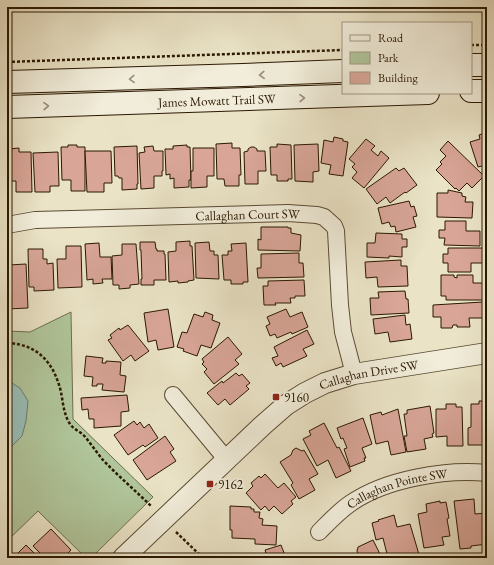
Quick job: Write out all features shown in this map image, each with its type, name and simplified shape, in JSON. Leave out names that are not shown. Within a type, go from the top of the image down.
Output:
[{"type":"main road","points":[[472,65],[487,64]]},
{"type":"main road","name":"James Mowatt Trail SW","points":[[7,82],[243,76],[342,71]]},
{"type":"main road","points":[[472,91],[487,91]]},
{"type":"main road","name":"James Mowatt Trail SW","points":[[7,107],[398,94]]},
{"type":"street","name":"Callaghan Court SW","points":[[7,225],[35,220],[273,213],[317,215],[324,217],[334,226],[336,231],[343,332],[354,374]]},
{"type":"street","name":"Callaghan Drive SW","points":[[123,558],[226,459],[286,405],[305,393],[354,374],[487,353]]},
{"type":"street","points":[[174,395],[226,459]]},
{"type":"street","name":"Callaghan Pointe SW","points":[[319,532],[338,513],[363,495],[398,482],[450,473],[487,473]]},
{"type":"path","points":[[472,45],[487,45]]},
{"type":"path","points":[[7,62],[342,50]]},
{"type":"path","points":[[7,343],[23,345],[43,357],[50,365],[56,376],[64,410],[70,425],[86,437],[104,461],[152,506]]},
{"type":"path","points":[[176,532],[203,558]]},
{"type":"green space","points":[[71,312],[73,419],[153,497],[91,558],[86,558],[38,511],[7,541],[7,331],[30,332]]},
{"type":"water","points":[[7,380],[20,388],[28,401],[26,421],[22,436],[7,451]]},
{"type":"building","points":[[487,132],[487,165],[486,163],[486,165],[478,167],[470,142],[480,139],[479,135]]},
{"type":"building","points":[[334,137],[348,142],[343,176],[329,174],[331,165],[321,163],[324,140],[333,142]]},
{"type":"building","points":[[366,139],[375,146],[371,150],[378,156],[381,151],[389,158],[364,188],[352,178],[357,172],[352,167],[355,164],[349,159]]},
{"type":"building","points":[[448,141],[484,176],[472,188],[467,183],[459,191],[456,188],[455,189],[436,170],[442,164],[440,162],[446,156],[440,150]]},
{"type":"building","points":[[232,143],[232,148],[240,148],[241,175],[239,175],[239,186],[225,186],[224,179],[217,179],[216,144]]},
{"type":"building","points":[[277,144],[291,145],[292,179],[288,179],[288,181],[277,181],[277,175],[271,175],[270,147],[277,147]]},
{"type":"building","points":[[318,144],[319,171],[313,172],[313,182],[295,181],[294,145]]},
{"type":"building","points":[[68,145],[85,147],[85,191],[71,191],[71,180],[62,180],[61,147],[68,147]]},
{"type":"building","points":[[187,145],[187,147],[190,147],[191,180],[189,180],[189,187],[174,188],[174,178],[170,179],[170,174],[166,175],[165,149],[173,149],[173,146]]},
{"type":"building","points":[[137,146],[137,189],[122,190],[122,178],[115,176],[114,147]]},
{"type":"building","points":[[153,146],[154,151],[163,151],[162,176],[154,176],[154,188],[141,189],[139,153],[145,152],[144,147]]},
{"type":"building","points":[[251,147],[257,149],[257,151],[265,151],[266,171],[258,171],[258,184],[245,184],[244,152],[248,151]]},
{"type":"building","points":[[19,148],[19,152],[31,152],[32,192],[16,192],[16,181],[7,181],[8,149]]},
{"type":"building","points":[[193,148],[214,148],[214,176],[207,176],[207,187],[191,188]]},
{"type":"building","points":[[85,151],[111,151],[112,183],[104,183],[104,192],[87,192]]},
{"type":"building","points":[[58,152],[59,186],[50,186],[50,192],[35,192],[33,153]]},
{"type":"building","points":[[396,168],[399,171],[404,168],[417,185],[390,203],[386,197],[377,204],[366,189]]},
{"type":"building","points":[[448,190],[462,193],[462,196],[466,197],[465,202],[473,202],[472,218],[437,217],[437,193],[448,193]]},
{"type":"building","points":[[409,201],[411,207],[414,206],[417,216],[413,217],[416,227],[396,232],[395,226],[391,227],[389,222],[382,224],[378,208]]},
{"type":"building","points":[[445,221],[466,221],[466,231],[480,231],[480,246],[444,245],[445,238],[439,238],[439,230],[445,230]]},
{"type":"building","points":[[261,227],[291,228],[291,233],[301,235],[300,251],[258,250],[258,239],[261,240]]},
{"type":"building","points":[[376,233],[402,234],[402,239],[407,239],[407,247],[402,247],[402,257],[367,257],[367,243],[375,243]]},
{"type":"building","points":[[190,241],[190,246],[192,246],[194,280],[178,283],[178,281],[169,282],[168,252],[176,251],[176,242]]},
{"type":"building","points":[[140,242],[155,242],[157,251],[164,251],[166,280],[154,280],[154,285],[141,285]]},
{"type":"building","points":[[209,242],[210,251],[214,251],[214,255],[218,255],[219,279],[196,278],[195,243]]},
{"type":"building","points":[[99,243],[100,257],[111,257],[112,279],[102,279],[103,283],[93,284],[93,279],[87,280],[85,244]]},
{"type":"building","points":[[246,243],[248,282],[243,282],[243,284],[231,284],[231,280],[224,280],[222,255],[228,255],[228,251],[232,251],[231,244]]},
{"type":"building","points":[[122,244],[136,244],[139,284],[130,285],[130,288],[119,289],[119,285],[113,285],[112,256],[122,255]]},
{"type":"building","points":[[66,246],[81,246],[82,287],[58,288],[57,259],[66,259]]},
{"type":"building","points":[[448,248],[485,248],[485,263],[471,263],[471,272],[448,272],[448,263],[443,263],[443,254],[448,254]]},
{"type":"building","points":[[28,249],[43,249],[43,259],[47,259],[47,264],[53,263],[54,290],[34,291],[34,287],[29,287]]},
{"type":"building","points":[[299,253],[299,263],[303,263],[304,277],[258,278],[257,268],[261,268],[261,254]]},
{"type":"building","points":[[401,260],[401,266],[407,266],[408,286],[378,287],[377,277],[366,278],[365,262]]},
{"type":"building","points":[[26,264],[28,308],[7,309],[7,277],[10,276],[9,265]]},
{"type":"building","points":[[441,275],[454,275],[454,277],[457,278],[457,275],[473,275],[473,283],[484,283],[484,300],[446,300],[446,296],[441,296]]},
{"type":"building","points":[[304,280],[305,296],[295,296],[295,298],[290,298],[291,303],[264,305],[263,286],[268,286],[268,281]]},
{"type":"building","points":[[405,291],[406,299],[408,299],[409,313],[371,315],[370,298],[379,298],[378,292]]},
{"type":"building","points":[[483,302],[483,318],[469,318],[470,327],[457,327],[457,325],[453,325],[452,328],[441,328],[441,317],[433,317],[433,305]]},
{"type":"building","points":[[168,309],[174,347],[158,350],[156,340],[148,342],[144,313]]},
{"type":"building","points":[[286,309],[290,317],[302,312],[308,327],[292,334],[291,332],[277,338],[275,334],[270,336],[266,326],[270,324],[267,317]]},
{"type":"building","points":[[205,312],[213,315],[212,320],[220,323],[211,348],[201,345],[197,356],[177,347],[182,332],[187,333],[194,314],[203,317]]},
{"type":"building","points":[[405,315],[406,325],[410,324],[412,339],[390,342],[388,332],[375,334],[373,319]]},
{"type":"building","points":[[128,325],[149,351],[135,361],[131,355],[123,361],[108,340],[112,338],[110,335],[119,328],[120,330]]},
{"type":"building","points":[[307,330],[314,344],[303,349],[307,356],[283,367],[281,363],[276,366],[272,358],[278,356],[274,347]]},
{"type":"building","points":[[228,337],[242,354],[235,360],[239,364],[214,384],[204,372],[207,369],[202,364],[204,362],[202,359]]},
{"type":"building","points":[[86,356],[103,358],[102,363],[106,363],[106,361],[121,362],[120,375],[126,376],[124,392],[102,390],[103,384],[92,386],[93,377],[84,376]]},
{"type":"building","points":[[236,373],[239,376],[242,374],[250,383],[246,386],[249,389],[230,405],[225,399],[218,405],[207,393],[222,381],[223,383]]},
{"type":"building","points":[[127,395],[129,411],[121,412],[121,426],[94,428],[94,419],[89,419],[88,409],[82,410],[81,398]]},
{"type":"building","points":[[479,401],[487,401],[487,433],[485,433],[485,445],[468,445],[468,428],[471,427],[471,404],[479,404]]},
{"type":"building","points":[[446,404],[456,404],[456,407],[462,407],[463,446],[447,446],[447,436],[436,437],[436,409],[446,409]]},
{"type":"building","points":[[430,406],[434,433],[432,434],[433,437],[424,439],[426,449],[407,452],[404,436],[407,436],[404,414],[407,414],[407,410]]},
{"type":"building","points":[[398,409],[406,452],[391,455],[388,441],[376,444],[370,415],[381,412],[382,415]]},
{"type":"building","points":[[363,418],[372,444],[362,448],[366,458],[364,458],[365,461],[350,467],[344,449],[347,448],[343,438],[341,439],[337,428]]},
{"type":"building","points":[[134,421],[137,425],[140,422],[144,428],[149,424],[158,438],[145,447],[143,445],[128,455],[114,435]]},
{"type":"building","points":[[324,423],[337,448],[339,447],[351,471],[336,478],[328,460],[317,466],[303,439],[311,435],[309,431]]},
{"type":"building","points":[[165,436],[174,449],[170,452],[176,461],[147,480],[133,460]]},
{"type":"building","points":[[296,448],[302,451],[304,450],[318,474],[309,479],[315,490],[299,499],[291,485],[293,483],[280,462],[291,455],[293,450]]},
{"type":"building","points":[[265,474],[278,488],[284,483],[296,497],[291,501],[293,504],[282,514],[274,506],[269,511],[265,506],[261,510],[246,493],[253,486],[251,483],[259,476],[261,478]]},
{"type":"building","points":[[474,499],[475,514],[486,513],[487,544],[460,549],[454,501]]},
{"type":"building","points":[[440,501],[440,503],[446,502],[450,536],[442,537],[444,545],[424,548],[418,514],[427,512],[426,504]]},
{"type":"building","points":[[230,506],[251,507],[251,509],[254,509],[254,512],[260,512],[259,518],[263,519],[262,525],[277,526],[276,545],[255,544],[255,539],[232,538],[232,530],[230,530]]},
{"type":"building","points":[[394,515],[397,527],[410,524],[420,558],[388,558],[383,538],[376,540],[372,523]]},
{"type":"building","points":[[51,529],[71,550],[65,556],[67,558],[45,558],[33,546]]},
{"type":"building","points":[[373,540],[380,554],[378,555],[380,558],[355,558],[358,555],[358,547]]},
{"type":"building","points":[[26,545],[39,558],[13,558]]},
{"type":"building","points":[[281,545],[286,558],[250,558],[266,553],[265,550]]},
{"type":"place","name":"9160","points":[[276,397]]},
{"type":"place","name":"9162","points":[[210,484]]}]
